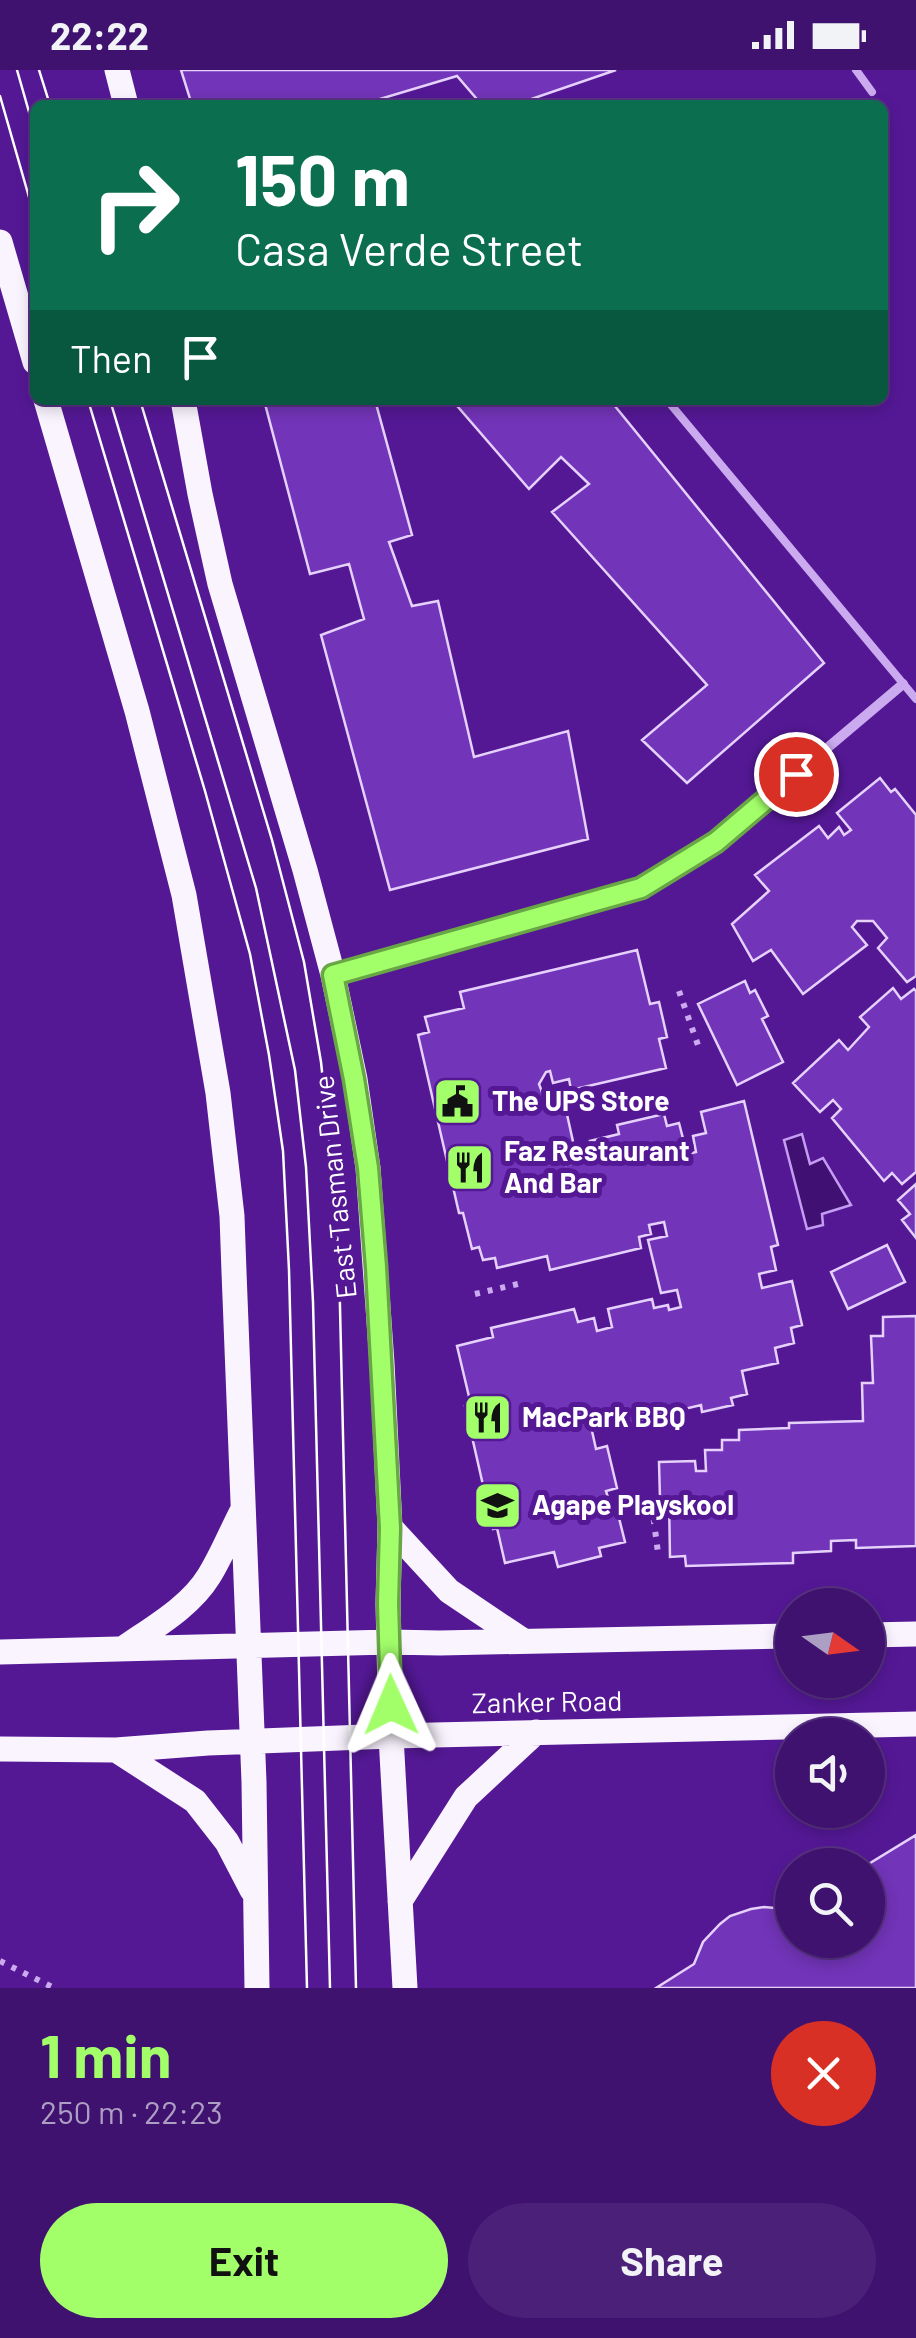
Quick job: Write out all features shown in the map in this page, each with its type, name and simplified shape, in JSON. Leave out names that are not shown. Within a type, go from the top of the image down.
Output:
[{"type":"main road","points":[[116,70],[125,100]]},
{"type":"main road","points":[[0,242],[30,345]]},
{"type":"main road","points":[[47,405],[161,800],[184,894],[218,1092],[232,1216],[249,1646],[257,1988]]},
{"type":"main road","name":"East Tasman Drive","points":[[184,405],[220,584],[333,975],[368,1168],[390,1528],[392,1736],[405,1988]]},
{"type":"main road","points":[[124,1648],[192,1596],[208,1577],[242,1510]]},
{"type":"main road","points":[[390,1528],[449,1590],[522,1640]]},
{"type":"main road","points":[[885,1635],[916,1634]]},
{"type":"main road","points":[[0,1652],[775,1636]]},
{"type":"main road","name":"Zanker Road","points":[[0,1749],[116,1750],[392,1736],[916,1724]]},
{"type":"main road","points":[[400,1901],[466,1797],[536,1732]]},
{"type":"main road","points":[[116,1750],[194,1801],[227,1842],[256,1896]]},
{"type":"street","points":[[333,975],[641,888],[716,842],[903,684]]},
{"type":"lane","points":[[856,70],[872,92]]},
{"type":"lane","points":[[671,405],[916,699]]},
{"type":"path","points":[[679,991],[700,1051]]},
{"type":"path","points":[[475,1294],[522,1283]]},
{"type":"path","points":[[652,1506],[658,1553]]},
{"type":"path","points":[[0,1961],[54,1988]]},
{"type":"shaded area","points":[[802,1134],[810,1164],[823,1158],[851,1205],[822,1214],[823,1225],[807,1229],[784,1140]]},
{"type":"building","points":[[181,70],[616,70],[529,100],[478,100],[457,76],[377,100],[190,100]]},
{"type":"building","points":[[265,405],[376,405],[412,535],[389,542],[412,606],[438,601],[474,757],[568,731],[588,839],[390,890],[321,635],[364,619],[349,564],[310,574]]},
{"type":"building","points":[[456,405],[614,405],[824,663],[687,783],[642,740],[707,685],[552,512],[589,484],[561,457],[529,489]]},
{"type":"building","points":[[880,778],[891,792],[895,789],[916,815],[916,976],[907,982],[878,948],[887,938],[873,921],[857,921],[852,927],[867,945],[803,994],[771,950],[753,961],[732,924],[769,891],[755,875],[819,826],[828,838],[839,827],[844,835],[851,830],[837,813]]},
{"type":"building","points":[[637,950],[650,1004],[659,1002],[667,1037],[659,1039],[666,1068],[571,1090],[569,1079],[553,1083],[550,1071],[546,1072],[539,1084],[547,1105],[564,1101],[574,1146],[555,1150],[556,1155],[566,1165],[577,1162],[576,1156],[593,1152],[590,1141],[619,1134],[617,1125],[664,1114],[667,1126],[679,1123],[687,1154],[696,1152],[693,1136],[706,1133],[701,1112],[744,1101],[778,1245],[771,1247],[776,1270],[759,1274],[762,1288],[792,1281],[802,1325],[791,1328],[794,1343],[775,1348],[778,1363],[742,1371],[747,1394],[731,1398],[733,1405],[702,1412],[701,1405],[592,1431],[596,1449],[607,1446],[617,1488],[606,1491],[610,1504],[615,1502],[625,1542],[599,1548],[601,1556],[558,1567],[554,1552],[505,1563],[497,1528],[493,1529],[465,1406],[471,1405],[457,1346],[493,1337],[491,1328],[574,1309],[578,1322],[594,1318],[597,1331],[612,1327],[608,1309],[652,1299],[654,1308],[681,1307],[677,1290],[661,1293],[648,1240],[667,1236],[664,1222],[649,1225],[651,1234],[639,1237],[641,1248],[550,1270],[547,1256],[497,1268],[495,1258],[483,1260],[479,1247],[472,1249],[463,1213],[459,1213],[418,1035],[429,1032],[425,1017],[464,1008],[460,992]]},
{"type":"building","points":[[745,981],[750,993],[755,990],[768,1016],[762,1019],[783,1062],[737,1085],[698,1004]]},
{"type":"building","points":[[893,988],[901,999],[916,991],[916,1172],[902,1184],[892,1173],[884,1181],[832,1118],[841,1109],[833,1100],[820,1112],[793,1083],[839,1040],[848,1050],[869,1027],[860,1017]]},
{"type":"building","points":[[916,1184],[916,1238],[902,1220],[910,1214],[898,1200]]},
{"type":"building","points":[[887,1245],[905,1282],[848,1309],[831,1272]]},
{"type":"building","points":[[916,1316],[916,1546],[856,1548],[856,1540],[831,1541],[831,1551],[793,1553],[793,1563],[686,1566],[685,1556],[670,1557],[669,1498],[660,1499],[659,1462],[695,1461],[696,1471],[706,1471],[705,1450],[722,1450],[722,1440],[739,1440],[739,1430],[789,1428],[789,1423],[863,1421],[862,1383],[873,1383],[871,1336],[883,1336],[883,1317]]},
{"type":"building","points":[[916,1835],[916,1988],[656,1988],[694,1964],[703,1942],[730,1916],[764,1907],[775,1908],[775,1958],[885,1958],[885,1854]]},
{"type":"tram line","points":[[17,70],[30,116]]},
{"type":"tram line","points":[[39,70],[48,100]]},
{"type":"tram line","points":[[0,96],[30,201]]},
{"type":"tram line","points":[[89,405],[250,954],[283,1151],[307,1988]]},
{"type":"tram line","points":[[111,405],[256,888],[295,1070],[306,1167],[313,1302],[330,1988]]},
{"type":"tram line","points":[[142,405],[272,840],[304,962],[321,1062],[339,1265],[356,1988]]},
{"type":"place","name":"The UPS Store","points":[[457,1101]]},
{"type":"place","name":"Faz Restaurant And Bar","points":[[469,1167]]},
{"type":"place","name":"MacPark BBQ","points":[[487,1417]]},
{"type":"place","name":"Agape Playskool","points":[[497,1505]]},
{"type":"route","points":[[391,1705],[390,1528],[376,1267],[368,1168],[333,975],[641,888],[716,842],[796,774]]}]
